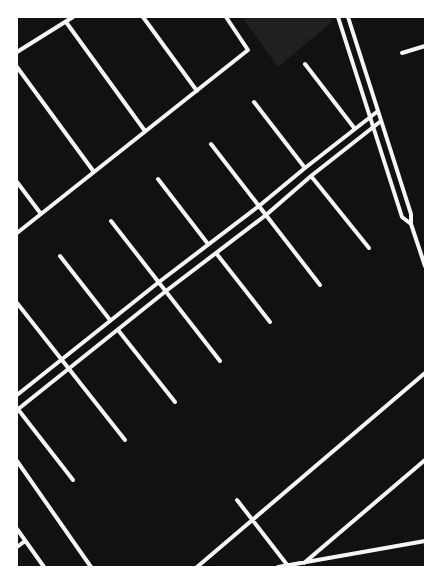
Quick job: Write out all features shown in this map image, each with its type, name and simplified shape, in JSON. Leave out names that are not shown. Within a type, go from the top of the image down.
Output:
[{"type":"street","points":[[17,52],[73,17]]},
{"type":"street","points":[[143,17],[197,91]]},
{"type":"street","points":[[17,233],[248,50],[226,17]]},
{"type":"street","points":[[338,17],[402,217],[411,224]]},
{"type":"street","points":[[348,17],[411,214],[411,224],[425,266]]},
{"type":"street","points":[[66,22],[145,131]]},
{"type":"street","points":[[402,53],[425,46]]},
{"type":"street","points":[[304,64],[355,129]]},
{"type":"street","points":[[17,67],[94,172]]},
{"type":"street","points":[[254,102],[305,168]]},
{"type":"street","points":[[17,395],[110,320],[259,206],[305,168],[378,112]]},
{"type":"street","points":[[73,480],[17,409],[166,291],[266,215],[311,176],[381,121]]},
{"type":"street","points":[[211,144],[320,285]]},
{"type":"street","points":[[311,176],[370,248]]},
{"type":"street","points":[[158,179],[208,244]]},
{"type":"street","points":[[17,182],[41,214]]},
{"type":"street","points":[[111,221],[220,361]]},
{"type":"street","points":[[216,253],[270,322]]},
{"type":"street","points":[[60,256],[110,320]]},
{"type":"street","points":[[17,303],[124,440]]},
{"type":"street","points":[[118,330],[175,402]]},
{"type":"street","points":[[197,567],[425,373]]},
{"type":"street","points":[[304,563],[425,460]]},
{"type":"street","points":[[17,461],[91,567]]},
{"type":"street","points":[[237,500],[288,566]]},
{"type":"street","points":[[17,530],[44,567]]},
{"type":"street","points":[[17,547],[25,541]]},
{"type":"street","points":[[278,567],[425,541]]},
{"type":"shaded area","points":[[242,17],[331,17],[332,22],[278,67]]}]
